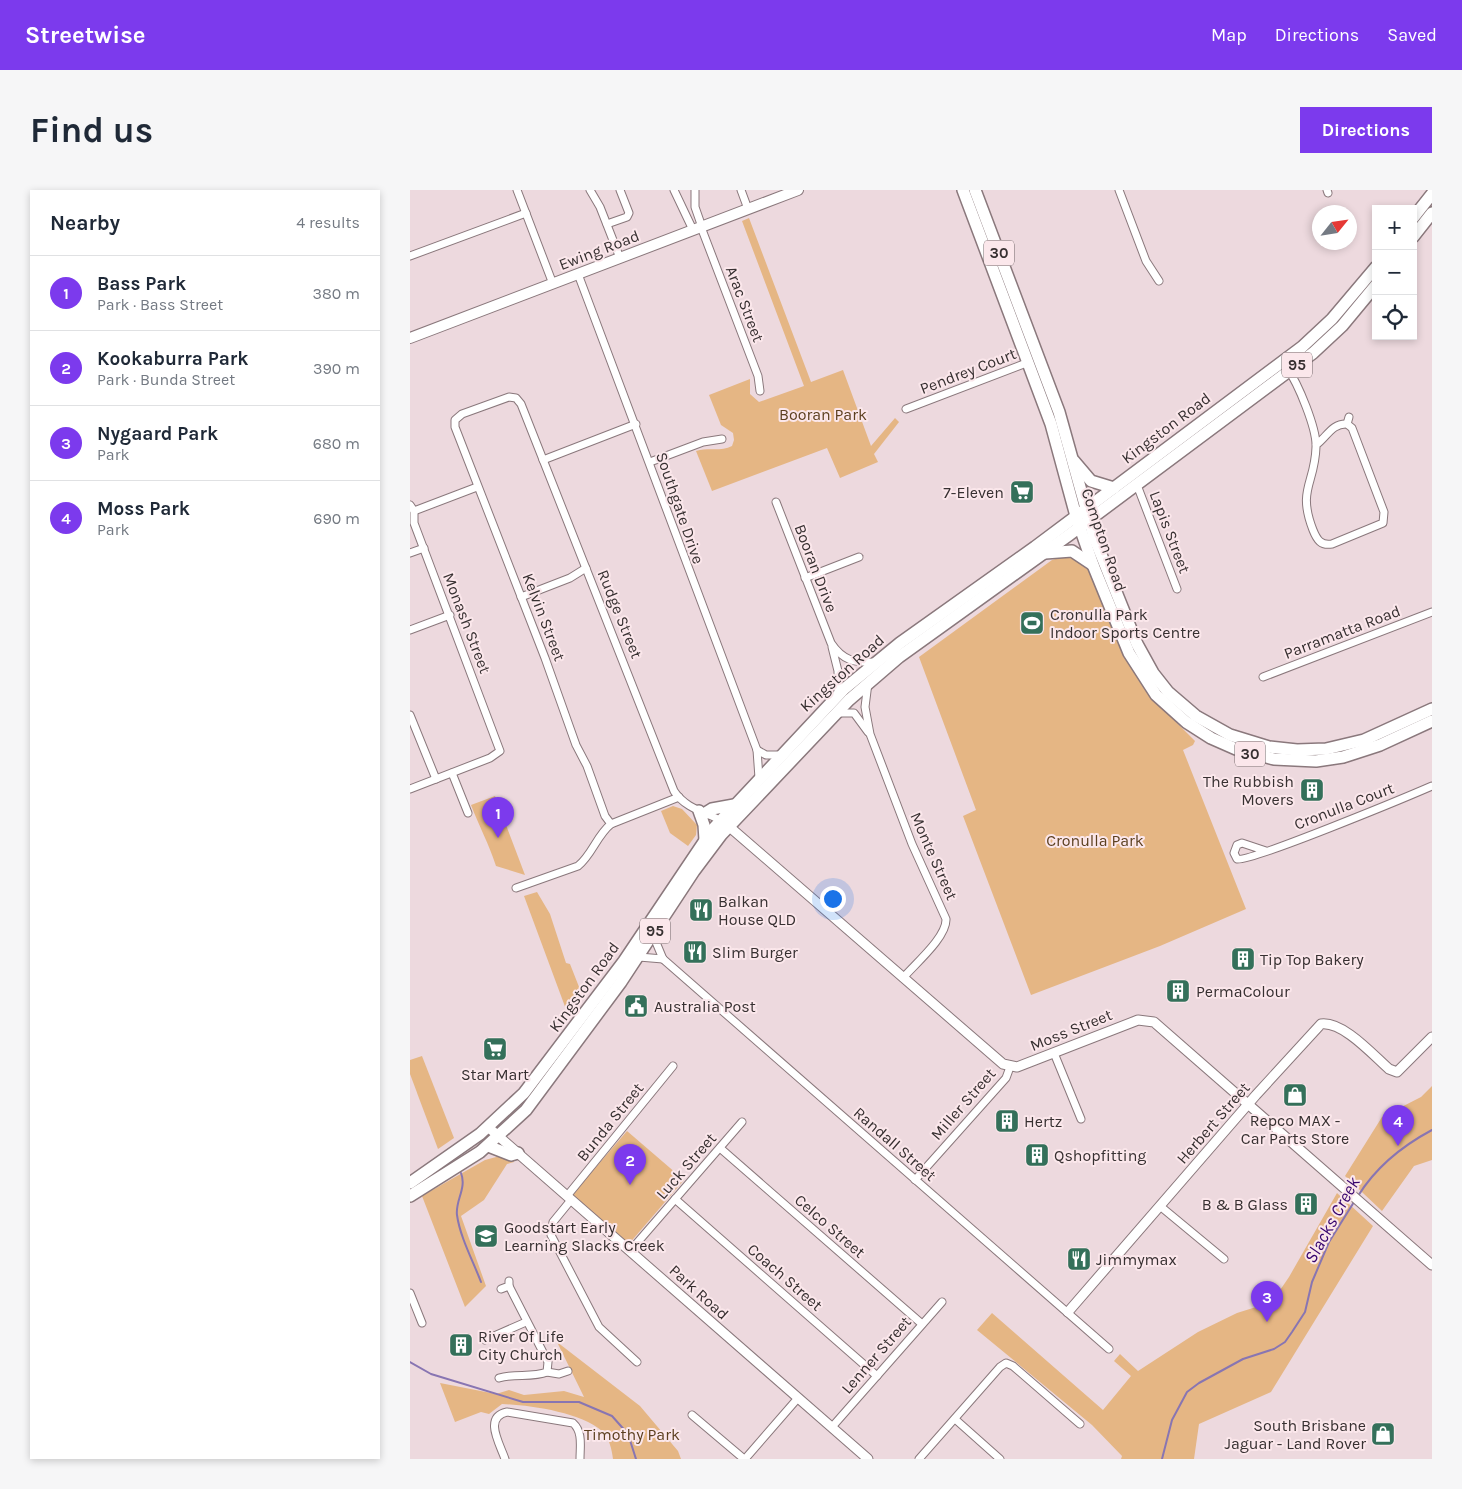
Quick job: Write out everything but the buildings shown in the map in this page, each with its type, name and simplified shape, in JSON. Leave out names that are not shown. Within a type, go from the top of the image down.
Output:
[{"type":"main road","name":"Ewing Road","points":[[410,338],[798,190]]},
{"type":"main road","name":"Compton Road","points":[[963,190],[1034,360],[1059,412],[1073,460],[1082,518],[1093,565],[1129,653],[1144,679],[1177,715],[1201,732],[1223,744],[1249,754],[1274,759],[1316,761],[1342,757],[1367,750],[1432,721]]},
{"type":"main road","name":"Compton Road","points":[[975,190],[1034,360],[1055,435],[1082,518],[1094,537],[1134,639],[1147,664],[1177,701],[1218,730],[1244,741],[1269,747],[1312,750],[1364,740],[1432,709]]},
{"type":"main road","points":[[1417,213],[1432,194]]},
{"type":"main road","points":[[1417,232],[1432,213]]},
{"type":"main road","name":"Kingston Road","points":[[410,1196],[488,1146],[517,1120],[547,1084],[639,957],[725,823],[734,805],[838,696],[876,662],[1082,518],[1107,506],[1136,485],[1286,366],[1332,320],[1372,272]]},
{"type":"main road","name":"Kingston Road","points":[[410,1183],[488,1127],[515,1102],[542,1071],[624,960],[705,840],[725,823],[868,682],[1045,553],[1114,488],[1286,366],[1332,336],[1372,290]]},
{"type":"main road","points":[[1073,460],[1091,480],[1114,488]]},
{"type":"main road","points":[[1094,537],[1107,506]]},
{"type":"main road","points":[[1045,553],[1072,551],[1093,565]]},
{"type":"main road","points":[[705,840],[701,812],[734,805]]},
{"type":"main road","points":[[488,1146],[511,1155],[518,1153]]},
{"type":"street","points":[[517,190],[553,284]]},
{"type":"street","points":[[590,190],[607,224],[620,258]]},
{"type":"street","points":[[607,224],[627,217],[629,213],[620,190]]},
{"type":"street","points":[[674,190],[699,228]]},
{"type":"street","points":[[695,190],[695,207],[699,228]]},
{"type":"street","points":[[741,190],[748,209]]},
{"type":"street","points":[[1122,191],[1146,261],[1159,281]]},
{"type":"street","points":[[410,256],[526,213]]},
{"type":"street","name":"Arac Street","points":[[699,228],[758,376],[760,391]]},
{"type":"street","name":"Southgate Drive","points":[[578,274],[676,530],[682,554],[757,750],[759,778]]},
{"type":"street","name":"Pendrey Court","points":[[906,409],[1034,360]]},
{"type":"street","points":[[1286,366],[1312,425],[1316,445],[1306,502],[1316,537],[1322,546],[1375,528],[1386,522],[1383,508],[1348,420],[1327,432],[1316,445]]},
{"type":"street","name":"Kelvin Street","points":[[516,398],[509,397],[495,400],[462,414],[455,420],[455,427],[477,487],[483,496],[576,745],[587,766],[605,816],[611,824]]},
{"type":"street","name":"Rudge Street","points":[[516,398],[521,404],[679,798]]},
{"type":"street","points":[[543,460],[636,424]]},
{"type":"street","points":[[1312,425],[1322,432],[1327,432]]},
{"type":"street","points":[[650,462],[703,442],[722,439]]},
{"type":"street","name":"Lapis Street","points":[[1136,485],[1177,588]]},
{"type":"street","points":[[412,508],[477,487]]},
{"type":"street","name":"Booran Drive","points":[[776,502],[831,643],[838,671],[838,696]]},
{"type":"street","name":"Monash Street","points":[[412,508],[414,523],[500,751],[497,756],[452,774]]},
{"type":"street","points":[[410,554],[424,548]]},
{"type":"street","points":[[805,578],[859,557]]},
{"type":"street","points":[[521,597],[570,578],[586,568]]},
{"type":"street","name":"Parramatta Road","points":[[1263,677],[1432,612]]},
{"type":"street","points":[[410,630],[450,615]]},
{"type":"street","name":"Booran Drive","points":[[831,643],[839,654],[849,661],[860,663],[876,662]]},
{"type":"street","name":"Monte Street","points":[[868,682],[865,707],[870,734],[912,844],[946,919],[947,927],[904,978]]},
{"type":"street","name":"Monte Street","points":[[836,713],[854,713],[870,734]]},
{"type":"street","points":[[410,715],[436,779]]},
{"type":"street","points":[[757,750],[766,755],[781,755]]},
{"type":"street","points":[[410,789],[452,774],[468,813]]},
{"type":"street","name":"Cronulla Court","points":[[1266,851],[1432,786]]},
{"type":"street","points":[[516,888],[578,866],[585,861],[605,828],[679,798],[701,812],[725,823],[1003,1064],[1010,1067]]},
{"type":"street","name":"Randall Street","points":[[653,934],[663,959],[1109,1349]]},
{"type":"street","points":[[639,957],[653,956],[663,959]]},
{"type":"street","name":"Moss Street","points":[[1010,1067],[1028,1063],[1138,1020],[1147,1020],[1156,1024],[1432,1264]]},
{"type":"street","name":"Herbert Street","points":[[1068,1312],[1248,1104],[1321,1024],[1330,1023],[1342,1029],[1389,1069],[1397,1072],[1432,1037]]},
{"type":"street","points":[[1054,1053],[1081,1119]]},
{"type":"street","name":"Bunda Street","points":[[638,1362],[599,1327],[551,1235],[553,1222],[569,1198],[674,1066]]},
{"type":"street","name":"Miller Street","points":[[915,1180],[1007,1077],[1010,1067]]},
{"type":"street","name":"Luck Street","points":[[630,1251],[742,1122]]},
{"type":"street","name":"Park Road","points":[[488,1127],[868,1459]]},
{"type":"street","name":"Celco Street","points":[[720,1148],[922,1324]]},
{"type":"street","name":"Coach Street","points":[[676,1199],[877,1376]]},
{"type":"street","points":[[1160,1206],[1224,1259]]},
{"type":"street","points":[[506,1285],[548,1362],[547,1372]]},
{"type":"street","points":[[410,1293],[422,1323]]},
{"type":"street","name":"Lenner Street","points":[[832,1427],[942,1302]]},
{"type":"street","points":[[485,1340],[526,1322]]},
{"type":"street","points":[[918,1459],[1000,1367],[1006,1363],[1013,1366],[1080,1424]]},
{"type":"street","points":[[499,1378],[515,1374],[535,1375],[547,1372],[559,1374],[568,1370]]},
{"type":"street","points":[[692,1415],[744,1459],[798,1398]]},
{"type":"street","points":[[505,1459],[494,1424],[495,1418],[500,1413],[507,1412],[573,1422],[579,1428],[580,1459]]},
{"type":"street","points":[[954,1419],[1000,1459]]},
{"type":"green space","name":"Booran Park","points":[[749,218],[811,382],[843,370],[871,446],[895,418],[899,422],[874,454],[878,462],[840,478],[827,448],[712,491],[696,451],[728,448],[732,446],[734,440],[733,433],[721,425],[709,395],[750,379],[750,394],[759,402],[804,386],[742,221]]},
{"type":"green space","name":"Cronulla Park","points":[[1062,557],[1076,559],[1089,570],[1125,658],[1151,697],[1195,741],[1193,745],[1183,750],[1246,909],[1160,946],[1031,995],[963,816],[976,810],[919,657],[1052,560]]},
{"type":"green space","points":[[495,796],[525,875],[496,866],[471,805]]},
{"type":"green space","points":[[673,806],[682,809],[697,825],[696,835],[688,846],[670,833],[661,811]]},
{"type":"green space","points":[[537,892],[550,914],[566,963],[570,964],[583,997],[567,1012],[524,896]]},
{"type":"green space","points":[[422,1056],[454,1138],[438,1149],[410,1074],[410,1060]]},
{"type":"green space","points":[[1432,1086],[1432,1160],[1414,1166],[1382,1211],[1345,1176],[1382,1117],[1421,1097]]},
{"type":"green space","points":[[627,1131],[684,1180],[628,1245],[571,1196]]},
{"type":"green space","points":[[500,1156],[513,1158],[514,1162],[507,1164],[484,1200],[461,1216],[486,1286],[465,1307],[422,1196],[485,1160]]},
{"type":"green space","points":[[1337,1193],[1373,1226],[1271,1392],[1199,1424],[1194,1459],[1121,1459],[1122,1456],[1092,1425],[977,1330],[992,1313],[1103,1410],[1131,1376],[1114,1361],[1120,1354],[1138,1371],[1198,1332],[1237,1313],[1272,1302],[1289,1277]]},
{"type":"green space","name":"Timothy Park","points":[[557,1342],[640,1406],[678,1451],[681,1459],[613,1459],[608,1440],[602,1431],[592,1424],[568,1414],[540,1408],[502,1404],[489,1414],[481,1412],[455,1422],[440,1383],[496,1394],[509,1390],[524,1395],[564,1391],[584,1397]]},
{"type":"waterway","name":"Slacks Creek","points":[[1358,1196],[1365,1185],[1391,1158],[1410,1143],[1432,1130]]},
{"type":"waterway","points":[[461,1173],[463,1184],[457,1215],[464,1240],[481,1282]]},
{"type":"waterway","name":"Slacks Creek","points":[[1162,1459],[1172,1420],[1187,1392],[1199,1383],[1243,1359],[1274,1349],[1285,1342],[1305,1312],[1312,1282],[1329,1242],[1354,1202]]},
{"type":"waterway","points":[[410,1362],[431,1374],[523,1402],[579,1402],[612,1416],[628,1434],[636,1459]]},
{"type":"place","name":"7-Eleven","points":[[1022,492]]},
{"type":"place","name":"Cronulla Park Indoor Sports Centre","points":[[1032,623]]},
{"type":"place","name":"The Rubbish Movers","points":[[1312,790]]},
{"type":"place","name":"Bass Park","points":[[498,838]]},
{"type":"place","name":"Balkan House QLD","points":[[701,910]]},
{"type":"place","name":"Slim Burger","points":[[695,952]]},
{"type":"place","name":"Tip Top Bakery","points":[[1243,959]]},
{"type":"place","name":"PermaColour","points":[[1178,991]]},
{"type":"place","name":"Australia Post","points":[[636,1006]]},
{"type":"place","name":"Star Mart","points":[[495,1049]]},
{"type":"place","name":"Repco MAX - Car Parts Store","points":[[1295,1095]]},
{"type":"place","name":"Hertz","points":[[1007,1121]]},
{"type":"place","name":"Moss Park","points":[[1398,1146]]},
{"type":"place","name":"Qshopfitting","points":[[1037,1155]]},
{"type":"place","name":"Kookaburra Park","points":[[630,1185]]},
{"type":"place","name":"B & B Glass","points":[[1306,1204]]},
{"type":"place","name":"Goodstart Early Learning Slacks Creek","points":[[486,1236]]},
{"type":"place","name":"Jimmymax","points":[[1079,1259]]},
{"type":"place","name":"Nygaard Park","points":[[1267,1322]]},
{"type":"place","name":"River Of Life City Church","points":[[461,1345]]},
{"type":"place","name":"South Brisbane Jaguar - Land Rover","points":[[1383,1434]]}]
